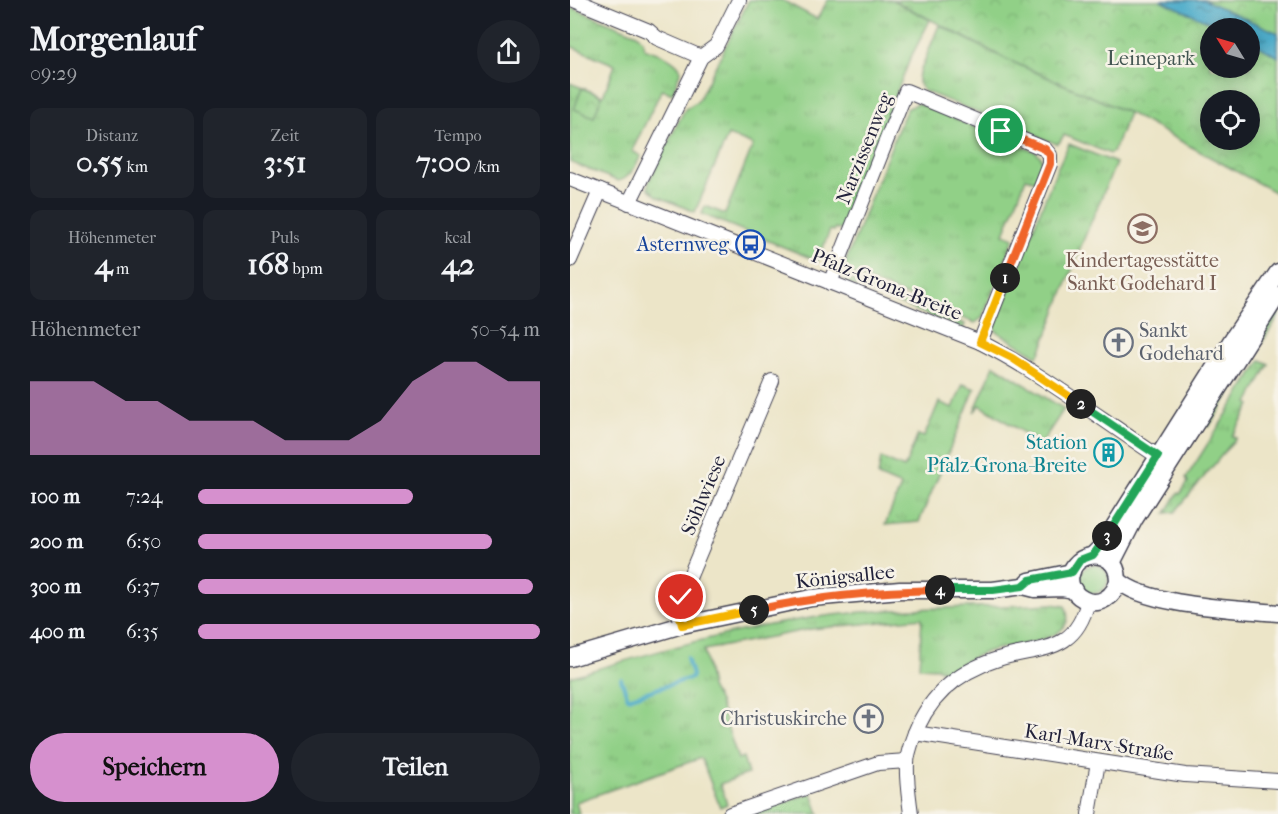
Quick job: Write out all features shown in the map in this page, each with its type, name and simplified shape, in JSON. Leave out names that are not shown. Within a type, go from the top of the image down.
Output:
[{"type":"street","points":[[574,0],[649,31],[657,38],[701,57]]},
{"type":"street","points":[[629,203],[701,57],[716,46],[739,0]]},
{"type":"street","name":"Narzissenweg","points":[[830,283],[906,91],[1045,149],[1050,155],[1050,164],[980,342]]},
{"type":"street","name":"Pfalz-Grona-Breite","points":[[570,179],[980,342],[1012,358],[1164,460]]},
{"type":"street","points":[[570,260],[600,191]]},
{"type":"street","points":[[1112,563],[1164,460],[1278,272]]},
{"type":"street","points":[[1164,460],[1278,295]]},
{"type":"street","name":"Söhlwiese","points":[[682,625],[679,613],[681,597],[772,381]]},
{"type":"street","name":"Königsallee","points":[[1023,586],[1030,580],[1072,572],[1080,560],[1093,555],[1164,460]]},
{"type":"street","points":[[1072,572],[1071,581],[1079,597],[1088,602],[1097,602],[1110,596],[1116,589],[1117,571],[1112,563],[1101,556],[1093,555]]},
{"type":"street","points":[[1118,580],[1131,590],[1162,600],[1278,613]]},
{"type":"street","name":"Königsallee","points":[[570,658],[682,625],[811,598],[900,590],[993,590],[1023,586],[1035,589],[1074,590]]},
{"type":"street","points":[[1110,596],[1151,602],[1162,600]]},
{"type":"street","points":[[911,814],[907,761],[915,733],[932,701],[957,677],[991,661],[1047,649],[1058,644],[1070,635],[1078,624],[1088,602]]},
{"type":"street","name":"Karl-Marx-Straße","points":[[915,733],[1185,775],[1278,781]]},
{"type":"street","points":[[730,814],[878,763],[907,761]]},
{"type":"street","points":[[1089,814],[1098,762]]},
{"type":"green space","points":[[749,0],[782,0],[817,19],[828,0],[893,0],[930,20],[910,59],[842,230],[835,228],[834,231],[830,230],[818,261],[702,214],[705,206],[725,214],[753,145],[728,135],[695,212],[657,196],[648,188],[649,181],[685,109],[698,101]]},
{"type":"green space","name":"Leinepark","points":[[893,0],[1278,0],[1278,194],[1129,113],[1006,59]]},
{"type":"green space","points":[[570,7],[637,34],[643,41],[644,48],[670,59],[681,70],[672,94],[662,89],[632,151],[641,156],[629,175],[622,180],[618,181],[570,162],[570,83],[603,96],[615,65],[570,46]]},
{"type":"green space","points":[[939,25],[1006,59],[1129,113],[1113,152],[1110,154],[1064,135],[1057,144],[924,91],[918,83],[918,77]]},
{"type":"green space","points":[[582,88],[602,96],[594,117],[574,109]]},
{"type":"green space","points":[[917,103],[1036,152],[1043,164],[1037,181],[1026,178],[1004,234],[1014,238],[982,318],[975,323],[850,273],[844,266],[898,129],[907,109]]},
{"type":"green space","points":[[1069,144],[1116,163],[1037,356],[997,332],[994,327]]},
{"type":"green space","points":[[843,277],[965,324],[963,329],[847,283]]},
{"type":"green space","points":[[1278,307],[1278,317],[1209,427],[1203,423]]},
{"type":"green space","points":[[1261,360],[1269,364],[1248,403],[1251,405],[1232,436],[1236,438],[1175,512],[1166,513],[1188,482],[1186,478]]},
{"type":"green space","points":[[994,365],[1064,409],[1041,444],[980,405],[974,412]]},
{"type":"green space","points":[[963,384],[975,389],[919,522],[885,525],[901,486],[878,476],[881,458],[904,468],[918,435],[924,437],[939,402],[953,408]]},
{"type":"green space","points":[[1094,565],[1104,569],[1108,579],[1104,589],[1094,593],[1084,589],[1080,579],[1084,569]]},
{"type":"green space","points":[[1052,604],[1065,606],[1068,618],[1064,627],[1055,634],[1042,640],[986,652],[946,673],[937,668],[919,667],[922,618],[811,629],[704,650],[711,687],[719,702],[738,759],[743,757],[748,774],[720,784],[727,804],[720,807],[701,758],[576,802],[579,814],[570,814],[570,677],[736,632],[824,616],[889,610]]},
{"type":"green space","points":[[812,793],[819,814],[748,814]]},
{"type":"water","points":[[1160,0],[1204,0],[1244,18],[1200,18]]},
{"type":"water","points":[[1260,25],[1278,33],[1278,57],[1260,47]]},
{"type":"waterway","points":[[621,679],[628,698],[691,678],[687,658]]},
{"type":"place","name":"Kindertagesstätte Sankt Godehard I","points":[[1142,229]]},
{"type":"place","name":"Asternweg","points":[[750,244]]},
{"type":"place","name":"Sankt Godehard","points":[[1118,342]]},
{"type":"place","name":"Station Pfalz-Grona-Breite","points":[[1108,453]]},
{"type":"place","name":"Christuskirche","points":[[868,718]]},
{"type":"route","points":[[681,597],[679,613],[682,625],[811,598],[900,590],[993,590],[1023,586],[1030,580],[1072,572],[1076,563],[1093,555],[1101,547],[1158,456],[1012,358],[980,342],[1050,164],[1050,155],[1045,149],[1001,131]]}]
